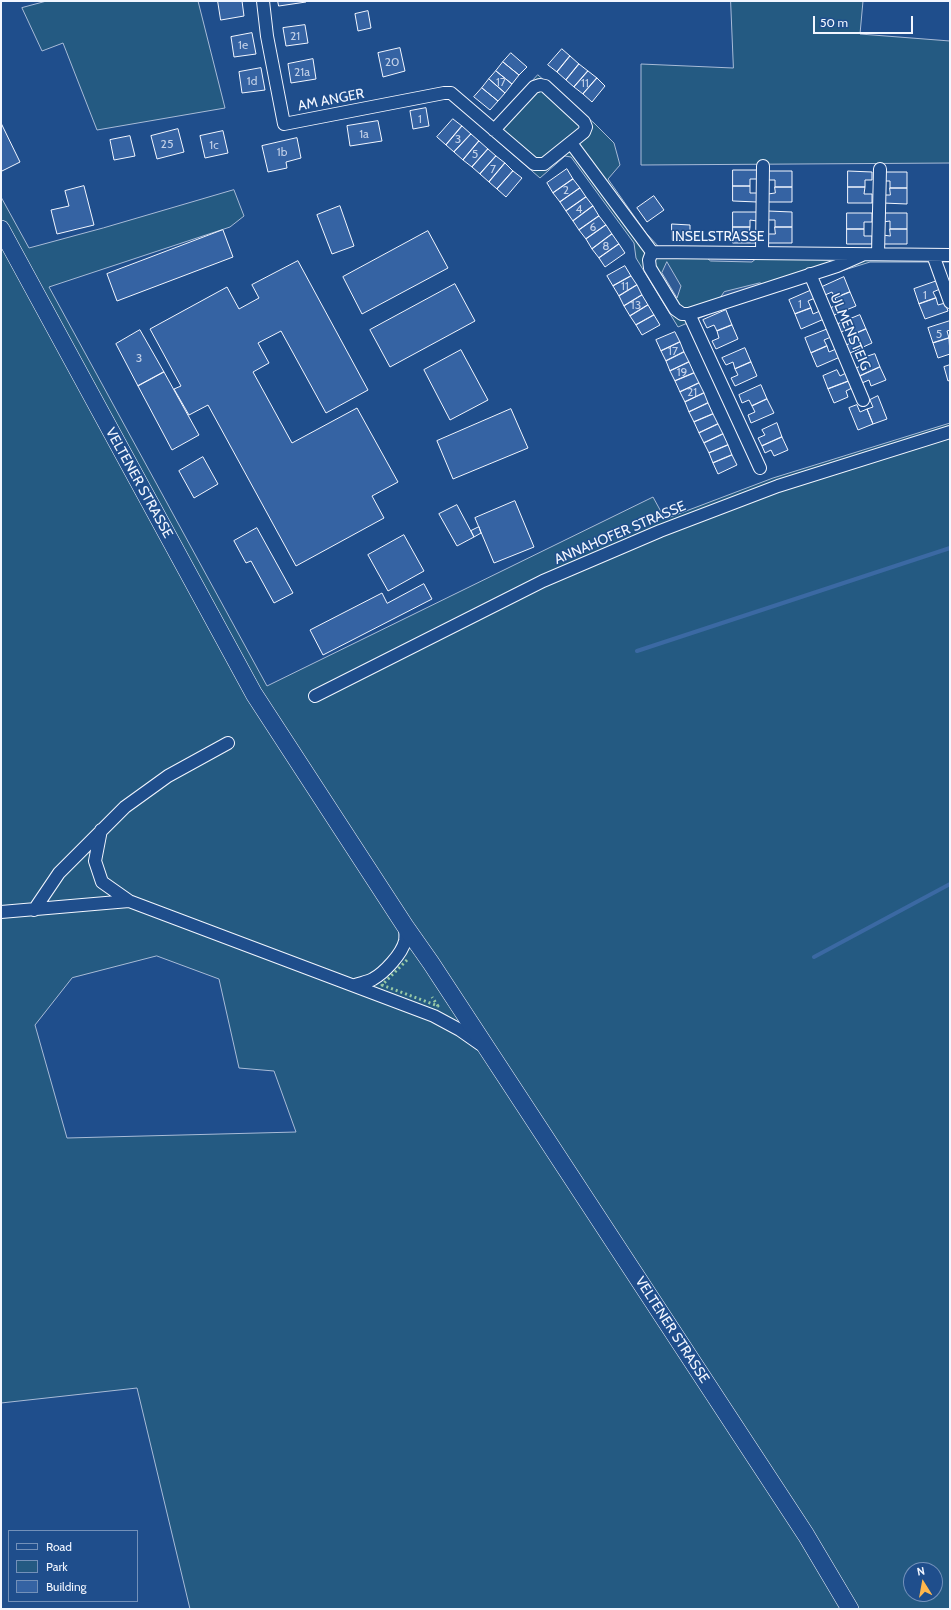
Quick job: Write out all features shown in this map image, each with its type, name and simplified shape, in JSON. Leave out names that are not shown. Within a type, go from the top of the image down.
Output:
[{"type":"main road","name":"VELTENER STRASSE","points":[[1,229],[250,687],[405,926],[806,1535],[850,1609]]},
{"type":"street","name":"AM ANGER","points":[[263,1],[267,36],[284,124],[444,93],[451,93],[457,97],[494,130],[534,164],[544,164],[584,132],[586,127],[584,122],[545,86],[540,85],[534,87],[494,130]]},
{"type":"street","points":[[571,143],[652,252]]},
{"type":"street","points":[[762,252],[763,166]]},
{"type":"street","points":[[878,254],[880,169]]},
{"type":"street","name":"INSELSTRASSE","points":[[864,254],[837,266],[689,314],[682,314],[675,309],[650,268],[649,260],[652,252],[950,254]]},
{"type":"street","points":[[933,254],[950,302]]},
{"type":"street","name":"ULMENSTEIG","points":[[810,274],[863,400]]},
{"type":"street","points":[[689,314],[760,468]]},
{"type":"street","name":"ANNAHOFER STRASSE","points":[[315,696],[543,581],[660,531],[778,486],[950,432]]},
{"type":"street","points":[[34,910],[59,873],[125,807],[168,776],[228,742]]},
{"type":"street","points":[[101,830],[95,862],[102,882],[129,901],[434,1016],[460,1030],[490,1053]]},
{"type":"street","points":[[1,912],[129,901]]},
{"type":"street","points":[[355,985],[373,979],[389,965],[404,944],[405,926]]},
{"type":"green space","points":[[47,1],[198,1],[225,108],[97,130],[63,43],[42,51],[22,8]]},
{"type":"green space","points":[[731,1],[863,1],[860,34],[950,41],[950,163],[641,165],[641,64],[733,68]]},
{"type":"green space","points":[[538,75],[594,123],[614,143],[620,165],[608,179],[646,233],[659,247],[950,249],[950,262],[870,262],[726,307],[678,327],[636,258],[634,243],[571,157],[565,156],[540,178],[486,131]]},
{"type":"green space","points":[[234,190],[244,216],[230,227],[49,287],[267,686],[653,497],[665,519],[773,478],[950,423],[950,1609],[190,1609],[137,1388],[1,1403],[1,197],[29,248]],"holes":[[[157,956],[219,979],[239,1068],[274,1071],[296,1132],[67,1138],[35,1025],[72,978]]]},
{"type":"shaded area","points":[[705,256],[758,257],[752,262],[711,261]]},
{"type":"shaded area","points":[[667,262],[681,286],[677,298],[662,273]]},
{"type":"shaded area","points":[[760,283],[765,285],[720,298],[724,292]]},
{"type":"building","points":[[218,1],[242,1],[244,16],[221,20]]},
{"type":"building","points":[[278,1],[306,1],[306,2],[279,6]]},
{"type":"building","points":[[368,11],[371,28],[358,31],[355,14]]},
{"type":"building","points":[[305,25],[308,43],[286,46],[283,28]]},
{"type":"building","points":[[252,33],[256,54],[234,57],[231,37]]},
{"type":"building","points":[[400,48],[405,71],[383,77],[378,53]]},
{"type":"building","points":[[562,49],[570,56],[557,72],[548,65]]},
{"type":"building","points":[[511,53],[527,67],[519,75],[503,62]]},
{"type":"building","points":[[570,56],[579,64],[566,80],[557,72]]},
{"type":"building","points":[[313,59],[316,79],[291,83],[288,64]]},
{"type":"building","points":[[503,62],[519,75],[512,84],[496,71]]},
{"type":"building","points":[[579,64],[588,71],[574,87],[566,80]]},
{"type":"building","points":[[261,68],[265,90],[242,93],[239,72]]},
{"type":"building","points":[[496,71],[512,84],[505,93],[489,79]]},
{"type":"building","points":[[588,71],[597,78],[583,94],[574,87]]},
{"type":"building","points":[[597,78],[605,86],[592,102],[583,94]]},
{"type":"building","points":[[489,79],[505,93],[498,101],[482,88]]},
{"type":"building","points":[[482,88],[498,101],[490,110],[474,97]]},
{"type":"building","points":[[426,108],[429,126],[413,129],[410,111]]},
{"type":"building","points":[[453,119],[462,126],[446,145],[437,137]]},
{"type":"building","points":[[378,121],[382,141],[350,146],[347,126]]},
{"type":"building","points":[[1,123],[20,162],[2,171],[1,169]]},
{"type":"building","points":[[462,126],[471,134],[454,152],[446,145]]},
{"type":"building","points":[[178,129],[184,152],[157,159],[151,136]]},
{"type":"building","points":[[223,131],[228,153],[205,158],[200,136]]},
{"type":"building","points":[[471,134],[479,141],[463,160],[454,152]]},
{"type":"building","points":[[130,136],[135,156],[114,160],[110,140]]},
{"type":"building","points":[[297,138],[301,158],[286,162],[287,168],[268,172],[262,146]]},
{"type":"building","points":[[479,141],[488,149],[472,167],[463,160]]},
{"type":"building","points":[[488,149],[496,156],[480,174],[472,167]]},
{"type":"building","points":[[496,156],[505,163],[489,182],[480,174]]},
{"type":"building","points":[[505,163],[513,171],[497,189],[489,182]]},
{"type":"building","points":[[567,169],[573,179],[553,193],[547,183]]},
{"type":"building","points":[[733,170],[757,170],[757,179],[750,179],[750,186],[733,186]]},
{"type":"building","points":[[513,171],[522,178],[506,197],[497,189]]},
{"type":"building","points":[[768,171],[792,171],[792,187],[775,187],[775,180],[768,180]]},
{"type":"building","points":[[848,171],[872,172],[872,180],[865,180],[865,187],[848,187]]},
{"type":"building","points":[[883,172],[907,172],[907,188],[890,188],[890,181],[883,181]]},
{"type":"building","points":[[573,179],[580,188],[560,202],[553,193]]},
{"type":"building","points":[[84,186],[94,225],[57,234],[51,210],[69,206],[65,191]]},
{"type":"building","points":[[733,186],[750,186],[750,193],[757,193],[757,202],[733,201]]},
{"type":"building","points":[[775,187],[792,187],[792,202],[768,202],[768,194],[775,193]]},
{"type":"building","points":[[848,187],[865,187],[864,194],[872,194],[872,203],[848,203]]},
{"type":"building","points":[[580,188],[586,197],[566,211],[560,202]]},
{"type":"building","points":[[890,188],[907,188],[907,204],[883,203],[883,195],[890,195]]},
{"type":"building","points":[[654,196],[664,210],[647,222],[637,208]]},
{"type":"building","points":[[586,197],[593,206],[573,221],[566,211]]},
{"type":"building","points":[[340,206],[354,246],[332,254],[317,215]]},
{"type":"building","points":[[593,206],[599,216],[579,230],[573,221]]},
{"type":"building","points":[[768,211],[792,212],[792,227],[775,227],[775,220],[768,220]]},
{"type":"building","points":[[733,212],[757,212],[757,221],[750,220],[750,227],[733,227]]},
{"type":"building","points":[[847,213],[872,213],[872,222],[864,222],[864,229],[847,229]]},
{"type":"building","points":[[883,213],[907,213],[907,229],[890,229],[890,221],[883,222]]},
{"type":"building","points":[[599,216],[606,225],[586,239],[579,230]]},
{"type":"building","points":[[672,224],[690,225],[690,241],[672,240]]},
{"type":"building","points":[[606,225],[612,234],[592,249],[586,239]]},
{"type":"building","points":[[733,227],[750,227],[749,234],[757,234],[757,243],[733,243]]},
{"type":"building","points":[[775,227],[792,227],[792,243],[768,243],[768,234],[775,234]]},
{"type":"building","points":[[847,229],[864,229],[864,236],[872,236],[872,244],[847,244]]},
{"type":"building","points":[[890,229],[907,229],[907,244],[883,244],[883,235],[890,236]]},
{"type":"building","points":[[223,230],[233,257],[117,301],[107,274]]},
{"type":"building","points":[[428,231],[448,268],[362,314],[343,277]]},
{"type":"building","points":[[612,234],[619,244],[599,258],[592,249]]},
{"type":"building","points":[[619,244],[625,253],[605,267],[599,258]]},
{"type":"building","points":[[298,261],[368,390],[326,413],[281,331],[258,343],[269,363],[253,372],[292,443],[357,408],[398,482],[372,496],[384,518],[296,566],[208,405],[189,415],[174,389],[181,386],[150,329],[227,287],[239,309],[259,298],[252,285]]},
{"type":"building","points":[[625,266],[631,276],[613,286],[607,276]]},
{"type":"building","points":[[631,276],[637,285],[619,296],[613,286]]},
{"type":"building","points":[[844,277],[850,292],[835,298],[832,292],[825,295],[822,287]]},
{"type":"building","points":[[937,281],[940,289],[933,292],[936,298],[919,304],[914,289]]},
{"type":"building","points":[[455,284],[475,321],[390,367],[370,330]]},
{"type":"building","points":[[637,285],[642,295],[624,306],[619,296]]},
{"type":"building","points":[[812,290],[815,298],[808,301],[811,308],[795,314],[789,300]]},
{"type":"building","points":[[850,292],[856,306],[834,315],[830,308],[837,305],[835,298]]},
{"type":"building","points":[[642,295],[648,305],[630,316],[624,306]]},
{"type":"building","points":[[936,298],[938,305],[945,303],[948,311],[925,319],[919,304]]},
{"type":"building","points":[[648,305],[654,315],[636,325],[630,316]]},
{"type":"building","points":[[811,308],[813,314],[820,311],[824,319],[801,329],[795,314]]},
{"type":"building","points":[[726,310],[732,325],[717,331],[714,325],[707,328],[703,320]]},
{"type":"building","points":[[654,315],[660,325],[642,335],[636,325]]},
{"type":"building","points":[[860,315],[866,329],[850,336],[848,329],[841,332],[838,324]]},
{"type":"building","points":[[950,321],[950,330],[947,331],[949,338],[933,343],[928,328]]},
{"type":"building","points":[[732,325],[738,339],[716,349],[712,341],[719,338],[717,331]]},
{"type":"building","points":[[828,329],[831,337],[824,340],[827,346],[811,353],[805,338]]},
{"type":"building","points":[[866,329],[872,343],[850,353],[846,345],[853,342],[850,336]]},
{"type":"building","points":[[140,330],[164,372],[138,386],[116,344]]},
{"type":"building","points":[[675,332],[680,342],[661,351],[656,340]]},
{"type":"building","points":[[949,338],[950,354],[938,358],[933,343]]},
{"type":"building","points":[[680,342],[684,352],[666,361],[661,351]]},
{"type":"building","points":[[827,346],[829,352],[836,349],[840,357],[817,367],[811,353]]},
{"type":"building","points":[[745,348],[751,362],[735,369],[733,362],[726,365],[722,358]]},
{"type":"building","points":[[461,350],[488,400],[450,420],[424,370]]},
{"type":"building","points":[[684,352],[689,362],[670,371],[666,361]]},
{"type":"building","points":[[875,354],[880,367],[860,376],[856,368],[863,365],[860,359]]},
{"type":"building","points":[[689,362],[694,373],[675,381],[670,371]]},
{"type":"building","points":[[751,362],[757,376],[735,386],[731,378],[738,375],[735,369]]},
{"type":"building","points":[[950,365],[950,380],[948,381],[944,367]]},
{"type":"building","points":[[880,367],[886,380],[871,386],[869,380],[862,383],[860,376]]},
{"type":"building","points":[[837,370],[840,376],[846,373],[849,381],[828,389],[823,376]]},
{"type":"building","points":[[164,372],[199,435],[172,450],[138,386]]},
{"type":"building","points":[[694,373],[699,383],[680,392],[675,381]]},
{"type":"building","points":[[849,381],[852,388],[846,391],[848,397],[834,403],[828,389]]},
{"type":"building","points":[[699,383],[704,393],[685,402],[680,392]]},
{"type":"building","points":[[761,385],[767,399],[752,406],[749,400],[742,403],[739,395]]},
{"type":"building","points":[[704,393],[708,403],[689,412],[685,402]]},
{"type":"building","points":[[878,396],[887,419],[873,424],[867,409],[873,407],[870,400]]},
{"type":"building","points":[[767,399],[774,413],[751,423],[748,415],[755,412],[752,406]]},
{"type":"building","points":[[708,403],[713,414],[694,422],[689,412]]},
{"type":"building","points":[[857,405],[860,412],[867,409],[873,424],[858,430],[849,408]]},
{"type":"building","points":[[511,409],[528,448],[453,479],[437,441]]},
{"type":"building","points":[[713,414],[718,424],[699,433],[694,422]]},
{"type":"building","points":[[777,423],[782,437],[762,446],[758,438],[765,435],[762,430]]},
{"type":"building","points":[[718,424],[723,434],[704,443],[699,433]]},
{"type":"building","points":[[723,434],[728,445],[709,453],[704,443]]},
{"type":"building","points":[[782,437],[788,450],[774,456],[771,450],[765,453],[762,446]]},
{"type":"building","points":[[728,445],[732,455],[713,463],[709,453]]},
{"type":"building","points":[[732,455],[737,465],[718,474],[713,463]]},
{"type":"building","points":[[203,457],[218,484],[194,498],[179,471]]},
{"type":"building","points":[[515,501],[534,547],[494,563],[475,518]]},
{"type":"building","points":[[457,505],[474,537],[457,546],[439,514]]},
{"type":"building","points":[[479,527],[481,533],[474,537],[471,531]]},
{"type":"building","points":[[257,528],[293,593],[274,603],[251,561],[246,563],[234,541]]},
{"type":"building","points":[[404,535],[424,571],[388,591],[368,555]]},
{"type":"building","points":[[424,584],[432,599],[323,655],[310,630],[382,593],[387,603]]},
{"type":"waterway","points":[[637,651],[950,548]]},
{"type":"waterway","points":[[814,957],[950,884]]},
{"type":"hedge","points":[[407,960],[382,985],[438,1006],[432,997]]}]
